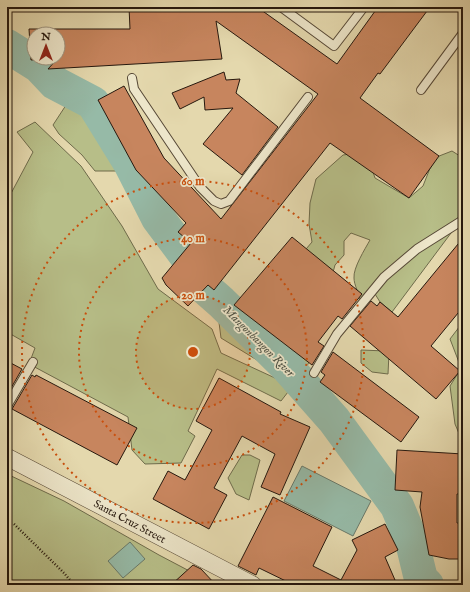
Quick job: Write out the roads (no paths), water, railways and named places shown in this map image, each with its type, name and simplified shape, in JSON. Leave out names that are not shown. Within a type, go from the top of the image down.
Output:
[{"type":"street","name":"Santa Cruz Street","points":[[7,457],[253,585]]},
{"type":"lane","points":[[281,7],[332,49],[364,7]]},
{"type":"lane","points":[[421,90],[463,33]]},
{"type":"lane","points":[[132,78],[134,89],[200,187],[214,201],[222,204],[229,201],[308,97]]},
{"type":"lane","points":[[314,373],[337,334],[384,277],[417,249],[440,236],[463,220]]},
{"type":"lane","points":[[7,406],[33,362]]},
{"type":"waterway","name":"Mangonbangon River","points":[[7,46],[39,66],[55,83],[93,103],[130,163],[158,218],[190,261],[196,280],[221,302],[288,368],[334,420],[397,506],[412,542],[421,579],[427,585]]}]
